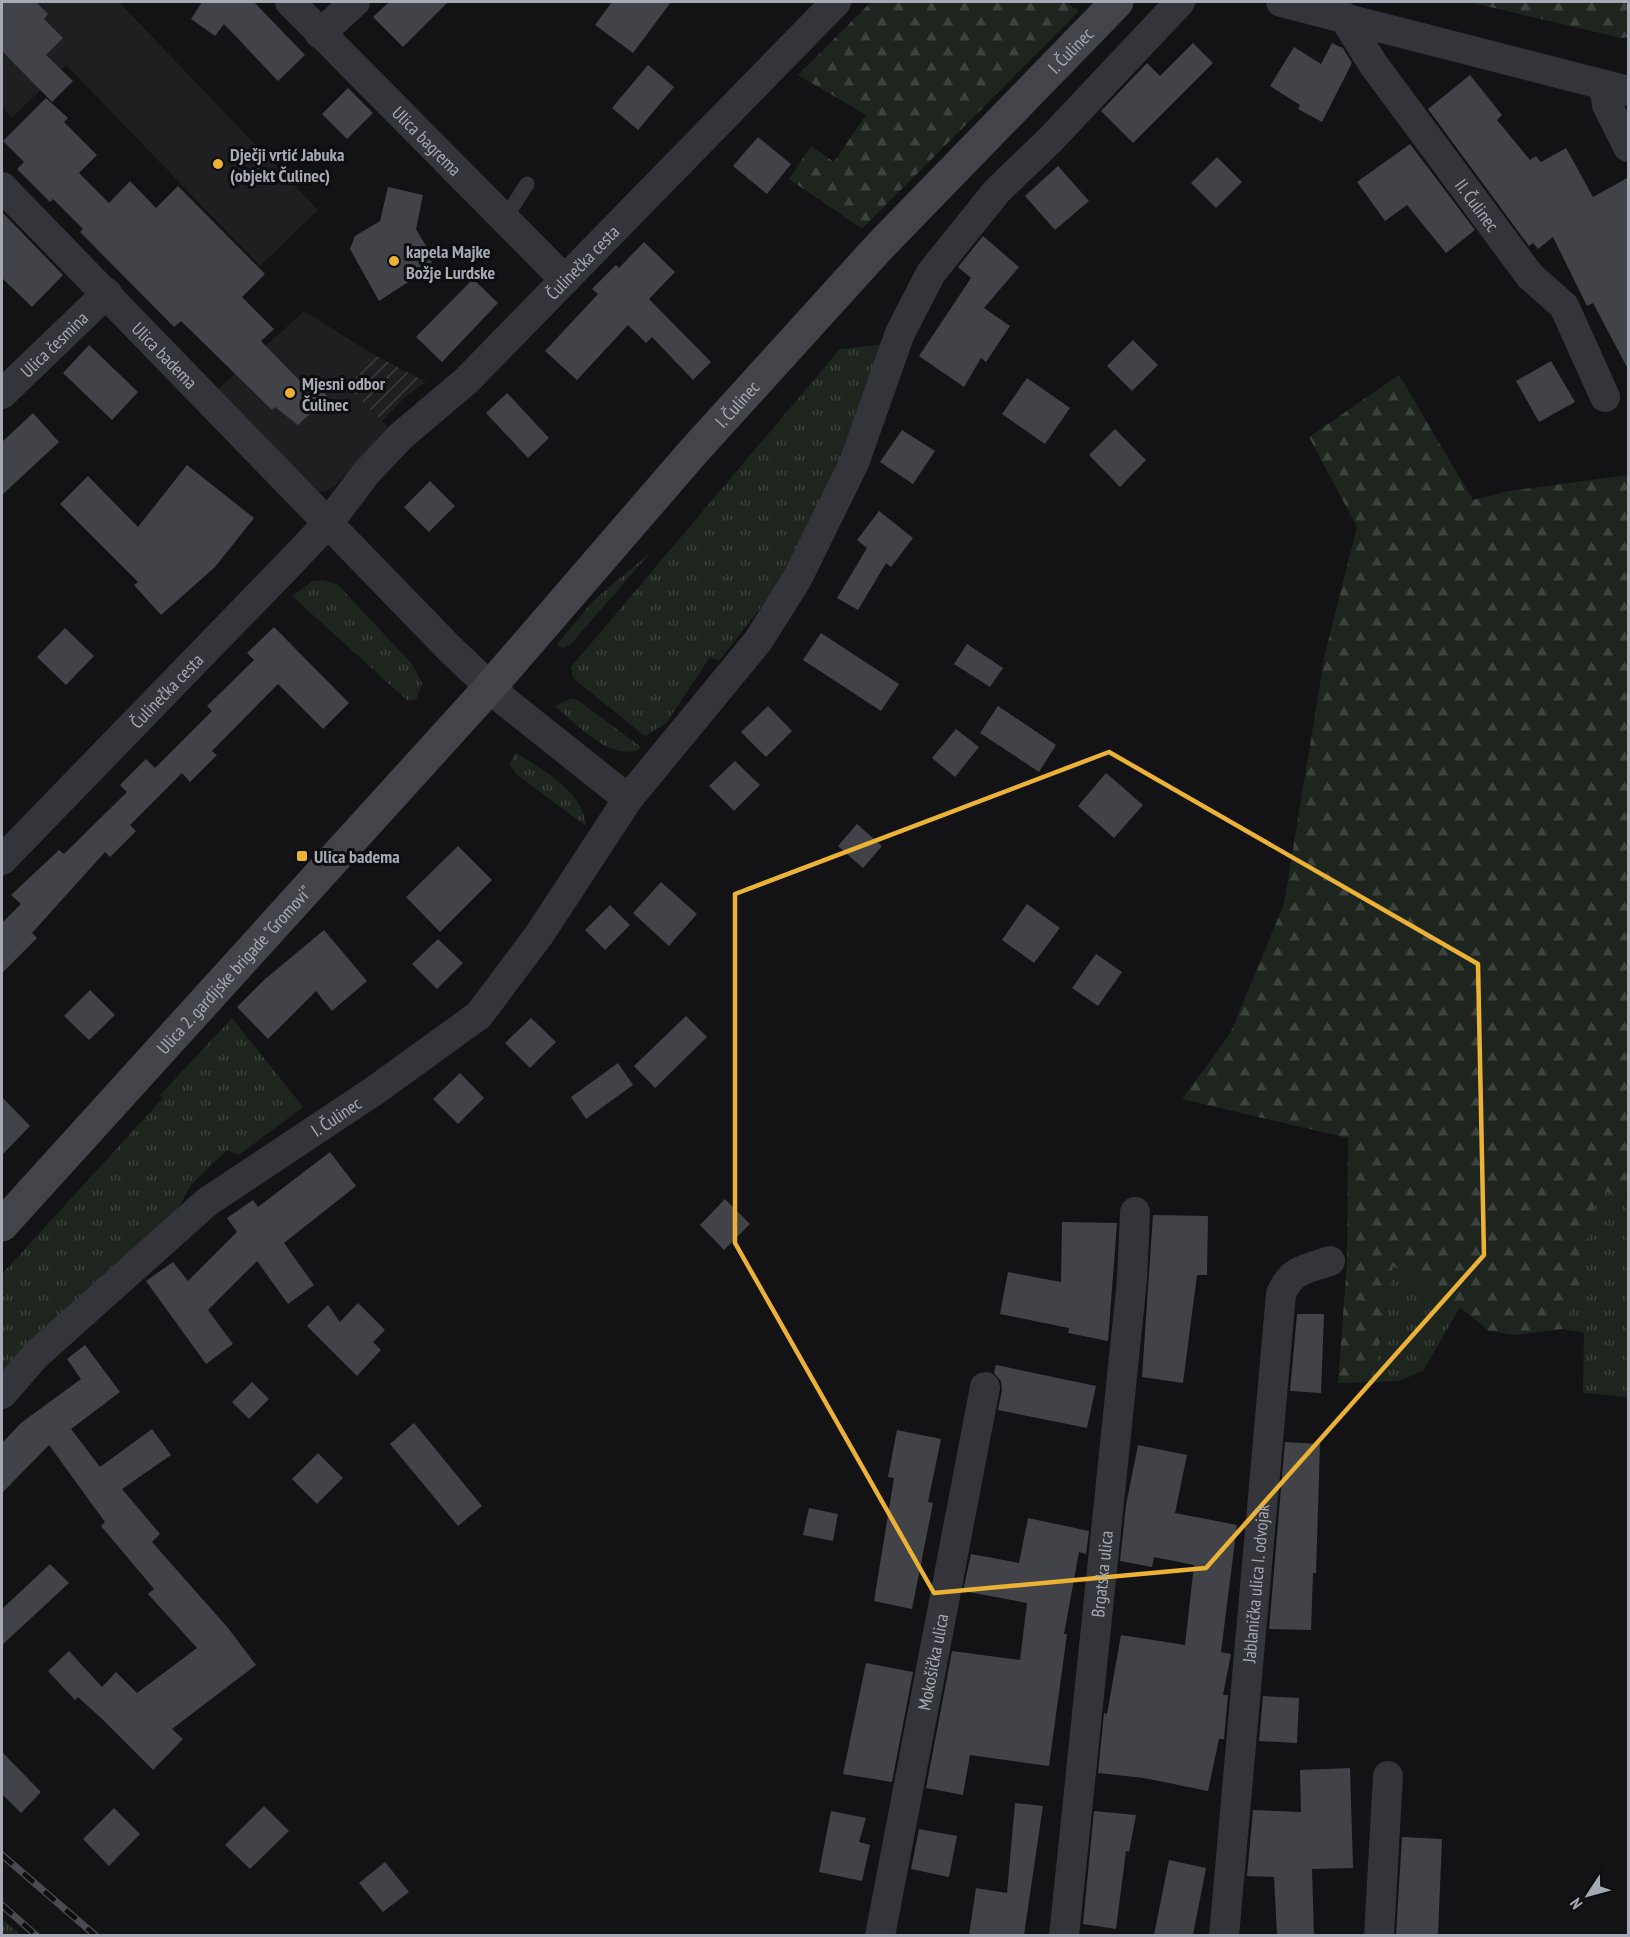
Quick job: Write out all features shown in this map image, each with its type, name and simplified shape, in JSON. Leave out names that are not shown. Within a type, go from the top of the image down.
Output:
[{"type":"street","name":"Ulica bagrema","points":[[290,2],[565,280]]},
{"type":"street","points":[[320,34],[354,2]]},
{"type":"street","name":"Čulinečka cesta","points":[[2,860],[328,522],[358,482],[401,436],[466,381],[836,2]]},
{"type":"street","name":"I. Čulinec","points":[[490,687],[693,452],[880,246],[1117,2]]},
{"type":"street","name":"I. Čulinec","points":[[2,1394],[36,1355],[207,1202],[374,1091],[479,1015],[539,935],[628,799],[758,641],[797,579],[854,463],[900,333],[931,273],[997,190],[1051,140],[1180,2]]},
{"type":"street","points":[[1281,2],[1343,16],[1616,88],[1607,105],[1629,147]]},
{"type":"street","name":"II. Čulinec","points":[[1343,16],[1373,64],[1530,276],[1564,306],[1605,397]]},
{"type":"street","name":"Ulica badema","points":[[2,187],[328,522]]},
{"type":"street","name":"Ulica česmina","points":[[2,394],[107,293]]},
{"type":"street","points":[[328,522],[490,687],[628,799]]},
{"type":"street","name":"Ulica 2. gardijske brigade \"Gromovi\"","points":[[2,1225],[490,687]]},
{"type":"street","name":"Brgatska ulica","points":[[1064,1935],[1132,1280],[1135,1212]]},
{"type":"street","name":"Jablanička ulica I. odvojak","points":[[1224,1935],[1281,1294],[1286,1281],[1297,1272],[1330,1261]]},
{"type":"street","name":"Mokošička ulica","points":[[880,1935],[985,1387]]},
{"type":"street","points":[[1379,1935],[1388,1776]]},
{"type":"lane","points":[[504,220],[527,184]]},
{"type":"highlighted area","points":[[1109,752],[1478,964],[1484,1255],[1206,1568],[934,1593],[735,1243],[735,894]]},
{"type":"shaded area","name":"Dječji vrtić Jabuka (objekt Čulinec)","points":[[2,2],[119,2],[318,210],[260,266],[66,65],[12,118],[2,106]]},
{"type":"shaded area","points":[[304,311],[373,354],[345,384],[390,429],[335,486],[324,492],[314,491],[216,391]]},
{"type":"shaded area","points":[[373,354],[426,382],[407,395],[382,421],[344,383]]},
{"type":"green space","points":[[871,2],[1065,2],[1079,11],[862,229],[789,179],[811,146],[834,162],[866,115],[798,75]]},
{"type":"green space","points":[[1469,2],[1628,2],[1628,37],[1621,38]]},
{"type":"green space","points":[[886,344],[818,522],[772,593],[719,661],[710,657],[667,722],[646,736],[642,734],[573,678],[571,667],[840,349]]},
{"type":"green space","points":[[1399,375],[1473,500],[1509,491],[1628,475],[1628,1198],[1598,1190],[1578,1290],[1562,1329],[1517,1335],[1489,1331],[1460,1307],[1393,1266],[1373,1382],[1338,1383],[1347,1262],[1348,1138],[1182,1099],[1230,1034],[1284,904],[1325,654],[1357,527],[1309,437]]},
{"type":"green space","points":[[651,552],[570,645],[562,648],[557,644],[594,600]]},
{"type":"green space","points":[[324,580],[338,585],[412,664],[422,683],[417,699],[408,701],[292,596],[313,581]]},
{"type":"green space","points":[[572,698],[641,747],[637,751],[625,752],[593,738],[555,706]]},
{"type":"green space","points":[[515,752],[549,774],[569,791],[583,813],[586,826],[516,774],[510,764]]},
{"type":"green space","points":[[232,1018],[303,1107],[239,1155],[227,1150],[191,1185],[171,1221],[2,1374],[2,1274],[163,1098],[160,1095]]},
{"type":"green space","points":[[1598,1190],[1628,1198],[1628,1397],[1583,1393],[1584,1333],[1562,1329],[1578,1290]]},
{"type":"green space","points":[[1393,1266],[1460,1307],[1423,1371],[1399,1381],[1373,1382]]},
{"type":"green space","points":[[2,1919],[21,1935],[2,1935]]},
{"type":"building","points":[[2,2],[36,2],[48,14],[44,19],[63,38],[46,55],[73,81],[52,102],[2,51]]},
{"type":"building","points":[[202,2],[254,2],[305,55],[278,81],[224,24],[215,36],[191,19]]},
{"type":"building","points":[[389,2],[448,2],[403,47],[373,17]]},
{"type":"building","points":[[612,2],[671,2],[633,53],[595,25]]},
{"type":"building","points":[[1193,43],[1213,63],[1133,143],[1101,111],[1147,63],[1160,76]]},
{"type":"building","points":[[1332,43],[1343,48],[1352,63],[1322,122],[1298,109],[1300,105],[1270,86],[1294,47],[1321,64]]},
{"type":"building","points":[[648,65],[674,87],[638,130],[612,108]]},
{"type":"building","points":[[1470,75],[1502,115],[1497,120],[1530,160],[1536,156],[1541,162],[1566,148],[1593,197],[1629,177],[1629,371],[1593,303],[1587,306],[1553,237],[1538,249],[1533,243],[1529,246],[1428,109]]},
{"type":"building","points":[[348,88],[373,113],[347,139],[322,114]]},
{"type":"building","points":[[46,98],[68,118],[64,122],[97,155],[79,173],[109,203],[130,181],[156,208],[178,186],[265,274],[242,297],[274,329],[261,341],[301,382],[307,376],[328,397],[298,425],[275,407],[272,410],[181,321],[174,327],[80,232],[83,229],[53,199],[50,202],[17,169],[24,162],[3,141]]},
{"type":"building","points":[[758,137],[791,164],[767,194],[733,166]]},
{"type":"building","points":[[1410,144],[1475,230],[1446,253],[1407,205],[1385,221],[1357,182]]},
{"type":"building","points":[[1217,157],[1242,182],[1216,208],[1191,183]]},
{"type":"building","points":[[1058,166],[1089,201],[1055,230],[1025,196]]},
{"type":"building","name":"kapela Majke Božje Lurdske","points":[[388,187],[423,195],[416,229],[432,256],[431,267],[379,301],[350,249],[355,236],[380,221]]},
{"type":"building","points":[[2,212],[63,275],[32,307],[2,278]]},
{"type":"building","points":[[983,236],[1019,267],[984,308],[1010,326],[986,362],[981,358],[964,387],[919,356],[971,278],[958,267]]},
{"type":"building","points":[[644,242],[675,272],[649,299],[711,362],[693,380],[652,337],[646,343],[628,325],[577,380],[545,351],[598,294],[592,289],[616,265],[619,268]]},
{"type":"building","points":[[473,279],[498,303],[442,362],[416,337]]},
{"type":"building","points":[[1133,340],[1158,365],[1132,391],[1107,366]]},
{"type":"building","points":[[89,345],[138,392],[112,420],[63,373]]},
{"type":"building","points":[[1551,361],[1575,402],[1539,422],[1516,381]]},
{"type":"building","points":[[1027,378],[1070,408],[1045,444],[1002,414]]},
{"type":"building","points":[[507,393],[549,438],[528,458],[486,413]]},
{"type":"building","points":[[33,413],[59,442],[2,495],[2,442]]},
{"type":"building","points":[[1115,429],[1146,460],[1120,487],[1089,455]]},
{"type":"building","points":[[902,430],[935,451],[913,484],[880,462]]},
{"type":"building","points":[[187,465],[254,518],[215,567],[161,615],[134,585],[138,582],[60,504],[88,476],[138,527]]},
{"type":"building","points":[[430,481],[455,506],[429,532],[404,507]]},
{"type":"building","points":[[879,511],[913,538],[891,567],[886,563],[858,610],[837,598],[867,548],[857,540]]},
{"type":"building","points":[[274,627],[349,703],[323,729],[278,684],[212,751],[217,755],[190,782],[182,773],[130,825],[136,831],[110,857],[105,852],[32,933],[37,938],[2,973],[2,923],[21,904],[11,895],[59,850],[64,854],[127,792],[120,785],[146,759],[155,768],[212,711],[207,706],[254,660],[247,653]]},
{"type":"building","points":[[65,628],[94,656],[66,685],[37,657]]},
{"type":"building","points":[[821,633],[899,684],[881,711],[803,660]]},
{"type":"building","points":[[967,644],[1003,668],[990,687],[954,664]]},
{"type":"building","points":[[768,706],[792,731],[766,757],[741,732]]},
{"type":"building","points":[[998,706],[1056,745],[1039,772],[980,733]]},
{"type":"building","points":[[956,729],[979,747],[955,777],[932,758]]},
{"type":"building","points":[[735,761],[760,785],[734,811],[709,786]]},
{"type":"building","points":[[1106,773],[1143,805],[1114,838],[1078,806]]},
{"type":"building","points":[[857,824],[882,846],[863,868],[838,846]]},
{"type":"building","points":[[458,846],[492,880],[440,932],[406,897]]},
{"type":"building","points":[[661,882],[697,914],[669,946],[633,913]]},
{"type":"building","points":[[1027,904],[1060,928],[1034,963],[1002,940]]},
{"type":"building","points":[[610,905],[630,925],[605,950],[585,930]]},
{"type":"building","points":[[324,930],[367,981],[332,1011],[316,991],[268,1039],[237,1007],[264,980]]},
{"type":"building","points":[[438,939],[463,963],[437,989],[412,964]]},
{"type":"building","points":[[1096,954],[1122,972],[1098,1006],[1072,988]]},
{"type":"building","points":[[90,990],[115,1015],[89,1040],[64,1016]]},
{"type":"building","points":[[686,1016],[707,1037],[655,1088],[634,1066]]},
{"type":"building","points":[[531,1018],[556,1042],[530,1068],[505,1043]]},
{"type":"building","points":[[618,1063],[633,1085],[586,1119],[571,1097]]},
{"type":"building","points":[[460,1073],[484,1098],[458,1124],[433,1099]]},
{"type":"building","points":[[2,1097],[30,1126],[2,1155]]},
{"type":"building","points":[[330,1152],[356,1186],[284,1243],[314,1285],[288,1304],[257,1261],[208,1310],[233,1344],[206,1364],[146,1281],[173,1262],[188,1281],[237,1232],[227,1218],[253,1200],[258,1207]]},
{"type":"building","points":[[725,1199],[750,1224],[724,1250],[700,1225]]},
{"type":"building","points":[[1153,1215],[1208,1216],[1207,1275],[1197,1275],[1183,1383],[1142,1377]]},
{"type":"building","points":[[1062,1222],[1117,1223],[1108,1341],[1068,1333],[1069,1328],[1000,1314],[1008,1272],[1061,1282]]},
{"type":"building","points":[[358,1303],[385,1330],[373,1342],[381,1350],[357,1376],[307,1326],[328,1305],[340,1322]]},
{"type":"building","points":[[1297,1314],[1324,1314],[1321,1393],[1290,1391]]},
{"type":"building","points":[[85,1345],[120,1392],[71,1429],[100,1467],[152,1429],[171,1455],[122,1489],[160,1534],[152,1542],[228,1628],[256,1665],[172,1729],[183,1739],[153,1770],[78,1697],[75,1700],[48,1671],[69,1651],[102,1687],[116,1672],[137,1693],[197,1648],[148,1594],[154,1589],[101,1526],[105,1522],[49,1445],[2,1493],[2,1443],[21,1423],[81,1379],[67,1359]]},
{"type":"building","points":[[996,1365],[1096,1386],[1087,1428],[998,1410],[1002,1390],[1001,1381],[994,1373]]},
{"type":"building","points":[[252,1382],[269,1399],[249,1419],[232,1402]]},
{"type":"building","points":[[414,1423],[482,1506],[458,1526],[390,1444]]},
{"type":"building","points":[[897,1430],[941,1439],[928,1502],[933,1503],[912,1609],[874,1601],[894,1478],[888,1477]]},
{"type":"building","points":[[1285,1442],[1320,1444],[1316,1573],[1313,1573],[1311,1630],[1269,1629]]},
{"type":"building","points":[[1138,1445],[1187,1455],[1175,1513],[1237,1525],[1221,1652],[1231,1654],[1223,1695],[1228,1695],[1224,1739],[1219,1739],[1208,1791],[1144,1778],[1098,1773],[1104,1713],[1107,1714],[1121,1635],[1185,1645],[1194,1565],[1154,1557],[1152,1567],[1120,1561],[1126,1505]]},
{"type":"building","points":[[318,1453],[343,1478],[317,1504],[292,1479]]},
{"type":"building","points":[[809,1508],[838,1514],[833,1541],[803,1535]]},
{"type":"building","points":[[1028,1518],[1089,1531],[1086,1554],[1079,1552],[1064,1634],[1067,1634],[1049,1766],[970,1755],[963,1795],[926,1788],[952,1651],[1020,1660],[1027,1603],[963,1591],[971,1554],[1019,1563]]},
{"type":"building","points":[[50,1564],[69,1583],[2,1645],[2,1609]]},
{"type":"building","points":[[866,1663],[913,1672],[892,1782],[843,1774]]},
{"type":"building","points":[[1263,1696],[1299,1698],[1297,1743],[1259,1741]]},
{"type":"building","points":[[2,1752],[41,1792],[21,1813],[2,1794]]},
{"type":"building","points":[[1350,1768],[1353,1868],[1312,1869],[1314,1935],[1277,1935],[1274,1877],[1247,1876],[1253,1810],[1301,1812],[1300,1770]]},
{"type":"building","points":[[1015,1803],[1043,1806],[1024,1935],[969,1935],[976,1888],[1007,1893]]},
{"type":"building","points":[[264,1806],[289,1831],[250,1869],[225,1845]]},
{"type":"building","points":[[114,1808],[140,1834],[109,1866],[83,1839]]},
{"type":"building","points":[[831,1811],[866,1818],[859,1842],[870,1845],[862,1881],[819,1872]]},
{"type":"building","points":[[1094,1811],[1136,1815],[1129,1852],[1126,1851],[1116,1929],[1083,1924]]},
{"type":"building","points":[[919,1829],[957,1836],[949,1877],[911,1869]]},
{"type":"building","points":[[1402,1837],[1442,1839],[1438,1935],[1396,1935]]},
{"type":"building","points":[[1169,1860],[1206,1868],[1193,1935],[1154,1935]]},
{"type":"building","points":[[385,1862],[409,1892],[383,1912],[359,1883]]},
{"type":"railway","points":[[2,1855],[96,1936]]},
{"type":"railway","points":[[2,1905],[37,1936]]},
{"type":"place","name":"Dječji vrtić Jabuka (objekt Čulinec)","points":[[218,164]]},
{"type":"place","name":"kapela Majke Božje Lurdske","points":[[394,261]]},
{"type":"place","name":"Mjesni odbor Čulinec","points":[[290,393]]},
{"type":"place","name":"Ulica badema","points":[[302,856]]}]
